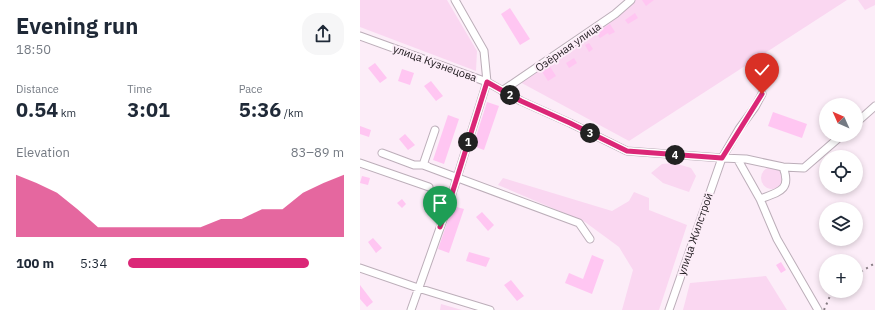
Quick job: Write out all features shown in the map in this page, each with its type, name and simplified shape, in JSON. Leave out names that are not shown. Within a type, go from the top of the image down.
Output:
[{"type":"street","points":[[411,310],[457,177],[487,82],[484,51],[455,0]]},
{"type":"street","name":"Озёрная улица","points":[[502,91],[615,14],[631,0]]},
{"type":"street","name":"улица Кузнецова","points":[[360,36],[487,82],[521,101],[627,151],[738,160],[746,159],[783,167],[804,168],[834,142]]},
{"type":"street","name":"улица Жилстрой","points":[[669,310],[722,158],[762,94]]},
{"type":"street","points":[[863,117],[875,106]]},
{"type":"street","points":[[423,165],[435,130]]},
{"type":"street","points":[[382,153],[414,165],[423,165],[457,177],[579,223],[590,239]]},
{"type":"street","points":[[738,160],[760,199],[777,239],[818,310]]},
{"type":"street","points":[[360,163],[429,187]]},
{"type":"street","points":[[760,199],[779,192],[787,183],[783,167]]},
{"type":"street","points":[[360,268],[418,288],[490,310]]},
{"type":"shaded area","points":[[360,0],[447,0],[477,51],[476,71],[360,27]]},
{"type":"shaded area","points":[[630,0],[847,0],[629,141],[518,81]]},
{"type":"shaded area","points":[[858,0],[875,0],[875,5],[865,10]]},
{"type":"shaded area","points":[[674,163],[691,168],[696,176],[689,192],[663,183],[651,173],[662,164]]},
{"type":"shaded area","points":[[772,167],[780,170],[783,178],[780,186],[772,189],[764,186],[761,178],[764,170]]},
{"type":"shaded area","points":[[503,178],[612,211],[629,201],[634,192],[649,198],[649,210],[687,225],[659,310],[622,310],[633,270],[619,247],[585,222],[498,185]]},
{"type":"shaded area","points":[[766,276],[787,310],[683,310],[690,283]]},
{"type":"shaded area","points":[[441,304],[462,310],[440,310]]},
{"type":"building","points":[[642,0],[654,0],[646,6]]},
{"type":"building","points":[[510,8],[530,39],[520,45],[501,14]]},
{"type":"building","points":[[635,13],[638,18],[628,24],[625,20]]},
{"type":"building","points":[[610,24],[615,32],[609,35],[608,33],[600,38],[596,33]]},
{"type":"building","points":[[589,43],[593,49],[589,52],[585,45]]},
{"type":"building","points":[[574,58],[577,63],[569,68],[566,63]]},
{"type":"building","points":[[375,63],[387,78],[380,83],[368,68]]},
{"type":"building","points":[[549,65],[556,76],[548,81],[541,70]]},
{"type":"building","points":[[402,69],[414,73],[410,85],[398,81]]},
{"type":"building","points":[[431,81],[443,96],[436,101],[424,86]]},
{"type":"building","points":[[487,102],[499,106],[484,150],[473,146]]},
{"type":"building","points":[[773,112],[807,124],[802,138],[768,126]]},
{"type":"building","points":[[448,115],[459,119],[444,164],[433,160]]},
{"type":"building","points":[[360,126],[371,130],[369,137],[360,134]]},
{"type":"building","points":[[405,134],[415,145],[408,150],[399,139]]},
{"type":"building","points":[[362,176],[370,178],[368,185],[360,183]]},
{"type":"building","points":[[402,199],[406,204],[402,208],[397,203]]},
{"type":"building","points":[[453,206],[464,209],[449,253],[438,249]]},
{"type":"building","points":[[482,212],[494,225],[488,231],[476,217]]},
{"type":"building","points":[[373,238],[382,248],[376,253],[368,242]]},
{"type":"building","points":[[469,252],[490,258],[486,267],[466,261]]},
{"type":"building","points":[[592,255],[604,260],[592,294],[565,283],[569,273],[583,279]]},
{"type":"building","points":[[781,262],[786,270],[781,273],[776,265]]},
{"type":"building","points":[[511,280],[524,296],[517,301],[504,285]]},
{"type":"building","points":[[360,285],[373,302],[367,307],[360,299]]},
{"type":"railway","points":[[863,271],[875,263]]},
{"type":"railway","points":[[824,310],[829,298]]},
{"type":"route","points":[[440,227],[451,197],[487,82],[521,101],[627,151],[722,158],[762,94]]}]
